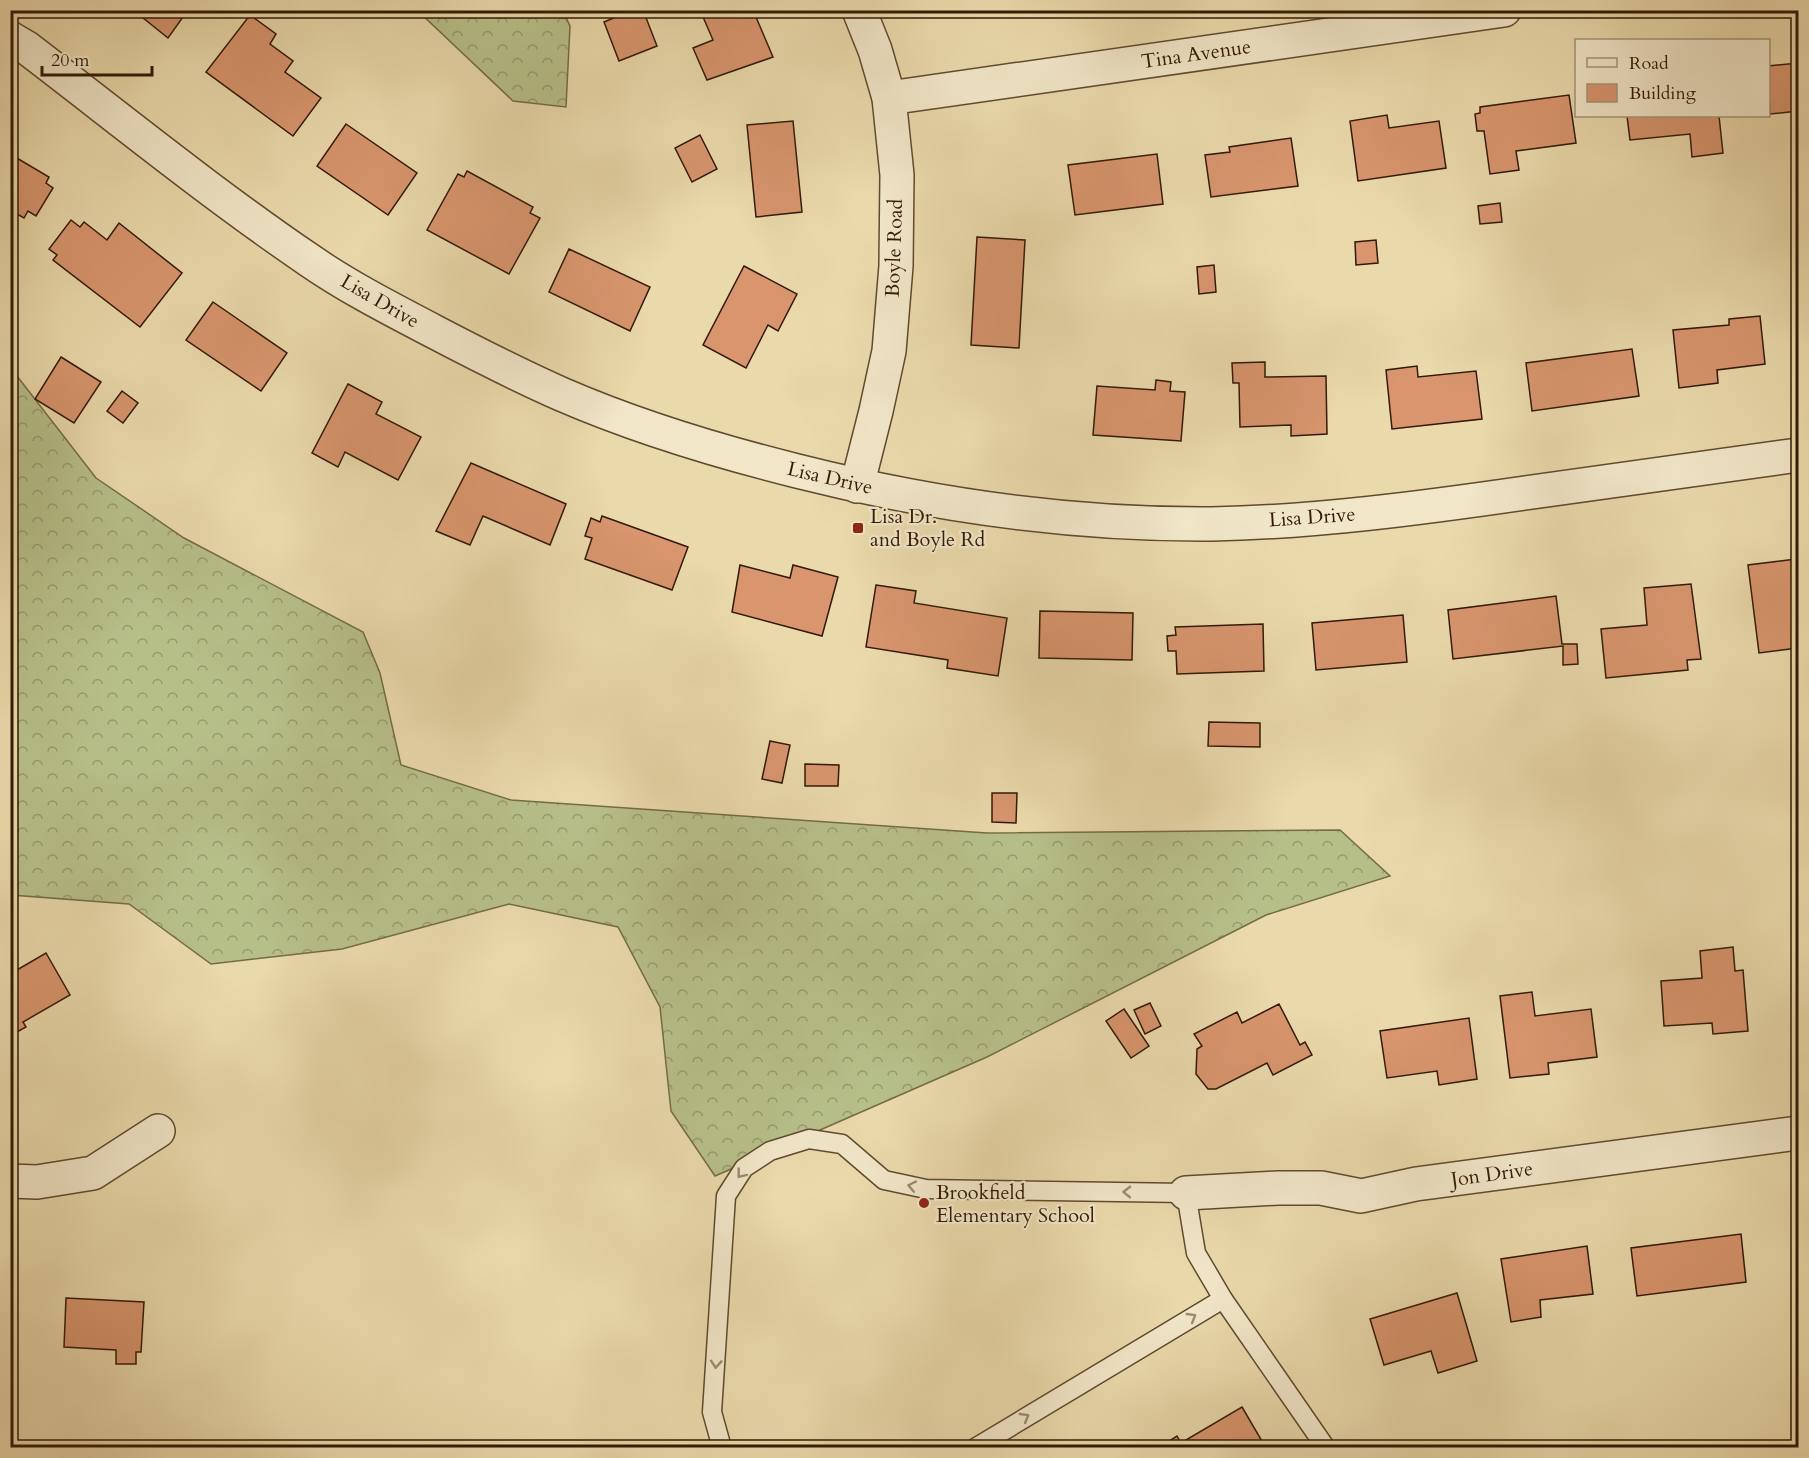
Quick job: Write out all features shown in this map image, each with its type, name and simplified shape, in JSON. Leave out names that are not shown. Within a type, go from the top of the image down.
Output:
[{"type":"street","name":"Boyle Road","points":[[856,486],[889,351],[896,266],[897,176],[889,98],[875,50],[859,10]]},
{"type":"street","name":"Tina Avenue","points":[[889,98],[1504,10]]},
{"type":"street","name":"Lisa Drive","points":[[10,38],[27,48],[214,191],[312,262],[446,338],[563,395],[653,430],[731,454],[856,486],[995,510],[1095,520],[1212,524],[1335,517],[1456,503],[1798,455]]},
{"type":"street","points":[[10,1180],[37,1182],[93,1173],[158,1131]]},
{"type":"street","name":"Jon Drive","points":[[1186,1192],[1321,1188],[1361,1196],[1416,1184],[1798,1133]]},
{"type":"lane","points":[[722,1448],[712,1412],[726,1196],[744,1168],[770,1151],[809,1139],[842,1144],[884,1180],[926,1189],[1186,1192],[1196,1252],[1223,1299],[1326,1448]]},
{"type":"lane","points":[[975,1448],[1223,1299]]},
{"type":"green space","points":[[418,11],[563,11],[570,26],[566,107],[513,101]]},
{"type":"green space","points":[[10,367],[96,478],[184,538],[363,632],[380,673],[401,765],[511,800],[987,833],[1340,830],[1390,876],[1266,915],[987,1057],[715,1176],[671,1111],[660,1007],[618,927],[509,904],[342,949],[211,964],[129,904],[11,895]]},
{"type":"building","points":[[139,10],[188,10],[168,38],[137,13]]},
{"type":"building","points":[[633,10],[643,10],[657,46],[619,61],[604,22]]},
{"type":"building","points":[[700,10],[753,10],[773,57],[707,80],[693,48],[713,40]]},
{"type":"building","points":[[250,15],[276,34],[270,44],[293,61],[285,72],[321,98],[293,136],[206,72]]},
{"type":"building","points":[[1798,63],[1798,111],[1770,114],[1770,66]]},
{"type":"building","points":[[1569,95],[1576,143],[1516,151],[1519,170],[1490,174],[1484,131],[1477,131],[1475,114],[1480,113],[1480,107]]},
{"type":"building","points":[[1387,115],[1389,128],[1439,121],[1446,168],[1358,181],[1350,121]]},
{"type":"building","points":[[1627,117],[1719,117],[1723,153],[1692,157],[1690,134],[1630,140]]},
{"type":"building","points":[[793,121],[802,212],[756,217],[747,125]]},
{"type":"building","points":[[346,124],[417,173],[388,215],[317,166]]},
{"type":"building","points":[[700,135],[717,169],[692,182],[675,148]]},
{"type":"building","points":[[1291,138],[1298,186],[1211,197],[1205,155],[1230,152],[1229,147]]},
{"type":"building","points":[[10,154],[49,177],[46,183],[53,188],[36,216],[28,211],[24,218],[10,210]]},
{"type":"building","points":[[1157,154],[1163,204],[1075,215],[1068,165]]},
{"type":"building","points":[[467,171],[533,207],[530,213],[540,218],[509,274],[427,230],[458,174],[464,177]]},
{"type":"building","points":[[1500,203],[1502,222],[1480,224],[1478,206]]},
{"type":"building","points":[[71,220],[80,227],[84,222],[107,240],[119,223],[182,273],[140,327],[53,260],[57,255],[49,249]]},
{"type":"building","points":[[977,237],[1025,240],[1019,348],[971,345]]},
{"type":"building","points":[[1376,240],[1378,263],[1356,265],[1355,242]]},
{"type":"building","points":[[569,249],[650,287],[630,331],[549,292]]},
{"type":"building","points":[[1214,265],[1216,292],[1199,294],[1197,267]]},
{"type":"building","points":[[744,266],[797,294],[778,331],[768,325],[746,368],[703,345]]},
{"type":"building","points":[[213,302],[287,353],[261,391],[186,340]]},
{"type":"building","points":[[1760,316],[1765,364],[1717,370],[1718,383],[1679,388],[1673,330],[1729,325],[1729,319]]},
{"type":"building","points":[[1632,349],[1639,396],[1532,411],[1526,363]]},
{"type":"building","points":[[61,357],[101,382],[74,423],[35,399]]},
{"type":"building","points":[[1265,362],[1265,377],[1326,376],[1327,434],[1291,436],[1291,425],[1240,427],[1239,383],[1233,383],[1232,363]]},
{"type":"building","points":[[1417,366],[1418,377],[1476,371],[1482,419],[1392,429],[1386,370]]},
{"type":"building","points":[[1156,380],[1171,382],[1170,391],[1185,392],[1181,441],[1093,435],[1097,386],[1155,390]]},
{"type":"building","points":[[348,384],[382,402],[376,414],[421,437],[398,480],[345,452],[338,467],[312,453]]},
{"type":"building","points":[[122,391],[138,403],[123,423],[107,411]]},
{"type":"building","points":[[471,463],[566,504],[550,545],[483,516],[470,545],[436,531]]},
{"type":"building","points":[[602,516],[688,547],[672,590],[585,559],[592,538],[585,536],[591,518],[600,522]]},
{"type":"building","points":[[1796,559],[1798,648],[1759,653],[1748,565]]},
{"type":"building","points":[[740,565],[790,578],[793,565],[838,577],[822,636],[732,612]]},
{"type":"building","points":[[1691,584],[1701,659],[1687,660],[1688,670],[1606,678],[1601,629],[1647,625],[1644,588]]},
{"type":"building","points":[[876,585],[916,591],[914,603],[1007,618],[998,676],[947,668],[948,660],[866,647]]},
{"type":"building","points":[[1556,596],[1562,644],[1577,644],[1578,664],[1563,665],[1563,646],[1453,659],[1448,610]]},
{"type":"building","points":[[1040,611],[1133,613],[1132,660],[1039,658]]},
{"type":"building","points":[[1403,615],[1407,662],[1316,670],[1312,623]]},
{"type":"building","points":[[1263,624],[1264,671],[1177,674],[1176,651],[1168,651],[1167,636],[1176,635],[1175,627]]},
{"type":"building","points":[[1209,722],[1260,723],[1260,747],[1208,746]]},
{"type":"building","points":[[770,741],[790,745],[782,783],[762,779]]},
{"type":"building","points":[[805,764],[839,765],[838,786],[805,786]]},
{"type":"building","points":[[992,793],[1017,793],[1016,823],[992,822]]},
{"type":"building","points":[[1733,947],[1735,971],[1743,970],[1748,1031],[1713,1034],[1712,1023],[1664,1026],[1661,981],[1702,978],[1700,951]]},
{"type":"building","points":[[46,953],[70,995],[23,1022],[26,1027],[10,1036],[10,974]]},
{"type":"building","points":[[1532,992],[1535,1016],[1591,1009],[1597,1057],[1548,1063],[1549,1074],[1510,1078],[1500,996]]},
{"type":"building","points":[[1150,1003],[1161,1026],[1145,1034],[1134,1010]]},
{"type":"building","points":[[1279,1004],[1300,1045],[1305,1042],[1312,1055],[1273,1075],[1267,1063],[1216,1089],[1208,1089],[1196,1074],[1197,1049],[1202,1046],[1194,1034],[1237,1012],[1242,1023]]},
{"type":"building","points":[[1124,1009],[1149,1046],[1131,1058],[1106,1021]]},
{"type":"building","points":[[1469,1018],[1477,1079],[1439,1085],[1437,1071],[1387,1078],[1380,1031]]},
{"type":"building","points":[[1741,1234],[1746,1282],[1637,1296],[1631,1248]]},
{"type":"building","points":[[1587,1246],[1593,1294],[1540,1300],[1541,1317],[1511,1322],[1501,1259]]},
{"type":"building","points":[[1457,1293],[1477,1361],[1438,1373],[1431,1351],[1384,1365],[1370,1319]]},
{"type":"building","points":[[66,1298],[144,1302],[141,1352],[136,1352],[136,1364],[116,1364],[116,1350],[64,1347]]},
{"type":"building","points":[[1242,1407],[1266,1448],[1158,1448],[1177,1436],[1181,1443]]},
{"type":"place","name":"Lisa Dr. and Boyle Rd","points":[[858,528]]},
{"type":"place","name":"Brookfield Elementary School","points":[[924,1203]]}]
